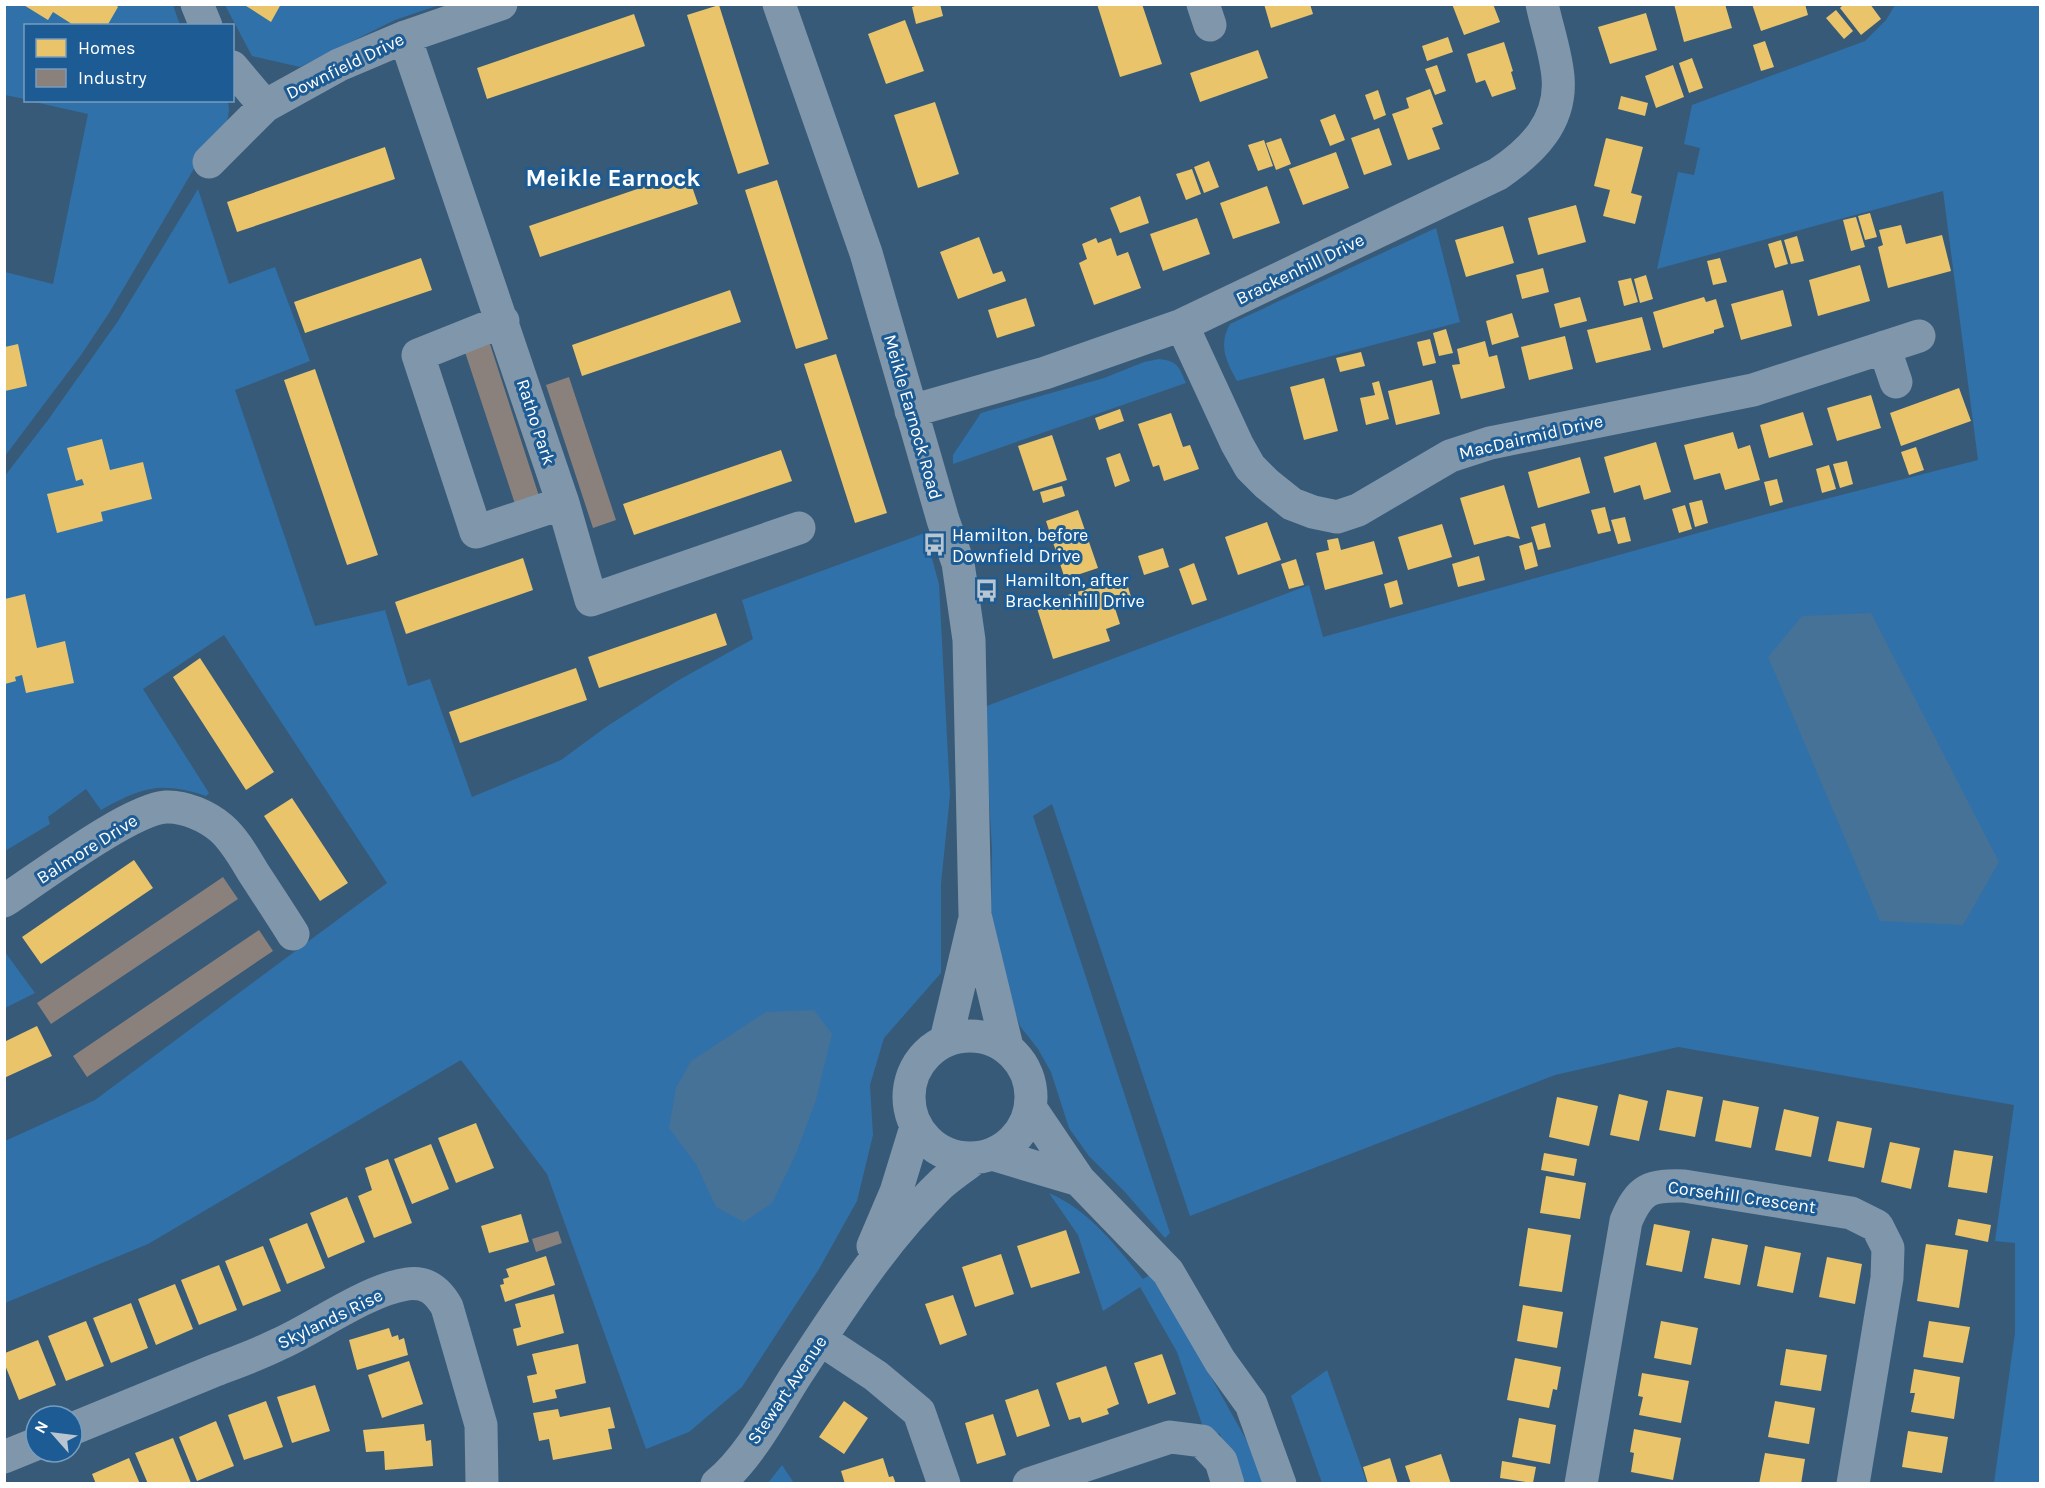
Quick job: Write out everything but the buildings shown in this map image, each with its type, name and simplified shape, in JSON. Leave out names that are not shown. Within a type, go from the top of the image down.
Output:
[{"type":"street","points":[[197,4],[205,24]]},
{"type":"street","name":"Downfield Drive","points":[[209,162],[265,106],[339,65],[405,37],[501,4]]},
{"type":"street","name":"Meikle Earnock Road","points":[[780,4],[866,253],[943,520],[958,563],[969,640],[975,915],[1007,1047]]},
{"type":"street","name":"Brackenhill Drive","points":[[911,411],[1045,373],[1182,325],[1498,174],[1523,157],[1543,134],[1556,105],[1558,78],[1542,4]]},
{"type":"street","name":"Ratho Park","points":[[405,37],[503,321],[563,503],[591,600],[799,528]]},
{"type":"street","points":[[234,69],[265,106]]},
{"type":"street","points":[[503,321],[418,355],[476,532],[563,503]]},
{"type":"street","name":"MacDairmid Drive","points":[[1182,325],[1250,467],[1292,504],[1313,512],[1337,517],[1358,510],[1450,456],[1490,443],[1753,390],[1919,336]]},
{"type":"street","points":[[1884,347],[1896,382]]},
{"type":"street","name":"Balmore Drive","points":[[4,902],[112,830],[141,815],[166,807],[188,810],[205,816],[221,828],[243,856],[293,934]]},
{"type":"street","name":"Meikle Earnock Road","points":[[946,1040],[975,915]]},
{"type":"street","points":[[983,1156],[1010,1144],[1023,1129],[1031,1109],[1031,1086],[1023,1064],[1007,1047],[988,1037],[966,1035],[946,1040],[931,1049],[919,1061],[908,1093],[910,1111],[916,1126],[932,1146],[954,1157],[983,1156],[1079,1180]]},
{"type":"street","points":[[1031,1109],[1079,1180],[1168,1272],[1220,1361],[1251,1404],[1280,1484]]},
{"type":"street","name":"Stewart Avenue","points":[[852,1291],[896,1192],[916,1126]]},
{"type":"street","name":"Stewart Avenue","points":[[717,1484],[730,1473],[759,1432],[852,1291],[915,1212],[942,1183],[983,1156]]},
{"type":"street","name":"Corsehill Crescent","points":[[1581,1484],[1626,1221],[1634,1203],[1645,1190],[1660,1185],[1684,1186],[1851,1214],[1877,1226],[1888,1248],[1887,1278],[1853,1484]]},
{"type":"street","name":"Skylands Rise","points":[[84,1424],[279,1345],[374,1295],[406,1284],[420,1284],[432,1287],[447,1307],[481,1425],[482,1484]]},
{"type":"street","points":[[820,1339],[876,1376],[919,1412],[944,1484]]},
{"type":"street","points":[[1029,1484],[1170,1437],[1202,1441],[1221,1461],[1228,1484]]},
{"type":"street","points":[[4,1457],[24,1449]]},
{"type":"shaded area","points":[[5,5],[173,5],[180,24],[24,24],[24,99],[5,95]]},
{"type":"shaded area","points":[[225,5],[439,5],[395,20],[300,67],[252,56]]},
{"type":"shaded area","points":[[1895,5],[2040,5],[2040,1483],[1994,1483],[2015,1333],[2015,1243],[1995,1241],[2014,1105],[1678,1047],[1555,1075],[1190,1216],[1052,804],[1033,816],[1170,1233],[1165,1238],[1124,1191],[1089,1156],[1069,1128],[1051,1072],[1038,1049],[1020,1026],[994,950],[991,910],[992,850],[984,707],[1309,585],[1323,637],[1763,515],[1978,460],[1943,191],[1657,269],[1678,172],[1694,175],[1700,148],[1684,144],[1692,105],[1865,41],[1886,20]]},
{"type":"shaded area","points":[[34,102],[228,102],[229,110],[227,124],[205,150],[109,313],[81,355],[5,456],[5,272],[53,284],[88,114]]},
{"type":"shaded area","points":[[198,189],[229,284],[275,267],[310,361],[235,390],[315,626],[385,610],[408,686],[430,679],[472,797],[561,760],[606,727],[677,681],[753,639],[742,600],[925,533],[939,584],[950,795],[941,884],[941,973],[884,1038],[870,1085],[873,1135],[857,1201],[819,1269],[742,1387],[689,1432],[646,1449],[547,1174],[461,1060],[148,1244],[5,1303],[5,1141],[95,1100],[387,883],[224,635],[143,689],[209,793],[206,796],[176,789],[152,789],[128,796],[101,810],[86,789],[48,817],[50,824],[5,851],[4,477],[48,420],[118,321]]},
{"type":"shaded area","points":[[1436,228],[1460,322],[1237,381],[1224,346],[1224,339],[1230,324]]},
{"type":"shaded area","points":[[1159,359],[1174,363],[1186,383],[953,464],[953,455],[981,413],[1104,378],[1144,362]]},
{"type":"shaded area","points":[[1871,613],[1999,862],[1963,925],[1880,921],[1768,657],[1802,616]]},
{"type":"shaded area","points":[[5,952],[35,993],[4,1008]]},
{"type":"shaded area","points":[[814,1010],[832,1034],[816,1100],[795,1156],[772,1203],[744,1222],[716,1207],[696,1164],[669,1128],[676,1088],[691,1061],[766,1012]]},
{"type":"shaded area","points":[[1049,1193],[1064,1200],[1089,1219],[1143,1279],[1150,1275],[1170,1304],[1252,1450],[1264,1483],[1237,1483],[1220,1434],[1203,1427],[1177,1352],[1140,1287],[1103,1311],[1078,1235]]},
{"type":"shaded area","points":[[1327,1370],[1367,1483],[1322,1483],[1291,1396]]},
{"type":"shaded area","points":[[782,1465],[794,1483],[768,1483]]},
{"type":"place","name":"Hamilton, before Downfield Drive","points":[[934,545]]},
{"type":"place","name":"Hamilton, after Brackenhill Drive","points":[[987,590]]},
{"type":"district","name":"Meikle Earnock","points":[[613,178]]}]
